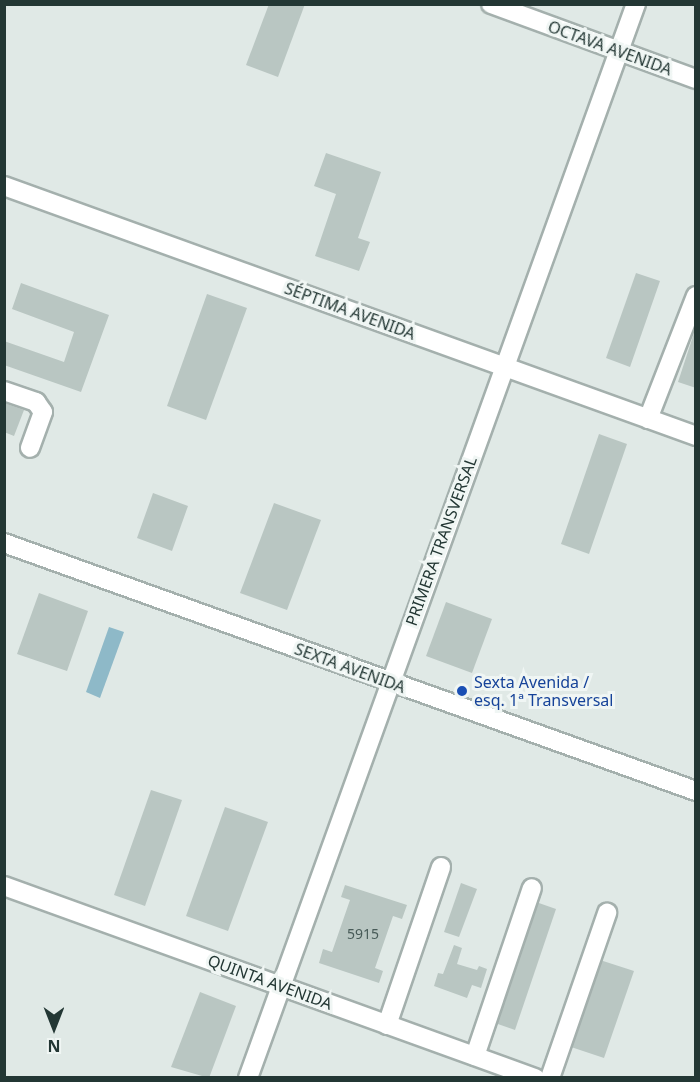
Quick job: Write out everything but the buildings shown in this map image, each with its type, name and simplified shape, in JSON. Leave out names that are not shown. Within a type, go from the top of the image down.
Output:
[{"type":"street","name":"OCTAVA AVENIDA","points":[[491,4],[696,79]]},
{"type":"street","name":"PRIMERA TRANSVERSAL","points":[[248,1077],[636,4]]},
{"type":"street","name":"SÉPTIMA AVENIDA","points":[[4,186],[696,436]]},
{"type":"street","points":[[648,419],[696,296]]},
{"type":"street","points":[[4,391],[36,402],[43,412],[30,448]]},
{"type":"street","name":"SEXTA AVENIDA","points":[[4,543],[696,791]]},
{"type":"street","points":[[387,1024],[441,867]]},
{"type":"street","name":"QUINTA AVENIDA","points":[[4,886],[538,1077]]},
{"type":"street","points":[[475,1056],[532,888]]},
{"type":"street","points":[[538,1077],[607,913]]},
{"type":"water","points":[[109,627],[124,632],[100,698],[86,692]]},
{"type":"place","name":"Sexta Avenida / esq. 1ª Transversal","points":[[462,691]]}]
